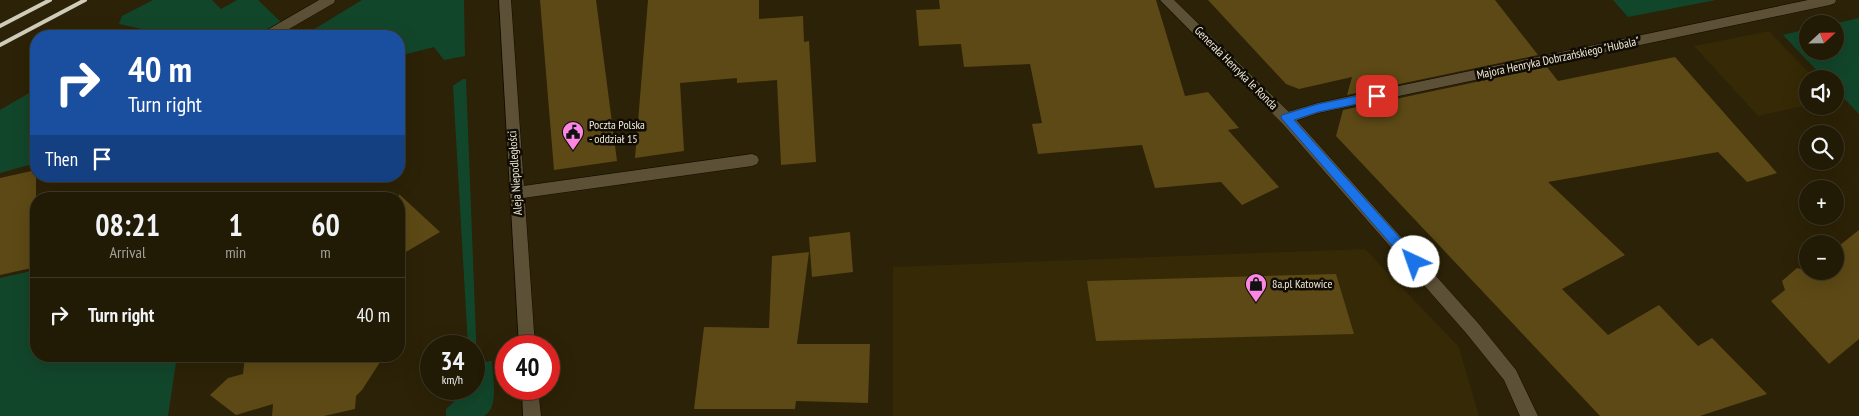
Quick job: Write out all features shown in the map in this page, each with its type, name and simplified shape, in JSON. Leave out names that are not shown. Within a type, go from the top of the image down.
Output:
[{"type":"street","points":[[277,30],[329,0]]},
{"type":"street","name":"Aleja Niepodległości","points":[[505,0],[526,335]]},
{"type":"street","name":"Generała Henryka le Ronda","points":[[1166,0],[1286,118],[1472,328],[1510,375],[1530,416]]},
{"type":"street","name":"Majora Henryka Dobrzańskiego \"Hubala\"","points":[[1286,118],[1318,108],[1830,0]]},
{"type":"street","points":[[516,193],[752,160]]},
{"type":"street","points":[[531,400],[532,416]]},
{"type":"shaded area","points":[[1769,31],[1806,70],[1799,70],[1799,107],[1758,116],[1694,46]]},
{"type":"shaded area","points":[[1365,249],[1459,347],[1479,416],[893,416],[893,267]]},
{"type":"green space","points":[[153,0],[212,0],[221,9],[237,0],[258,0],[281,22],[267,30],[146,30],[119,24],[122,16]]},
{"type":"green space","points":[[362,0],[464,0],[465,56],[444,60],[434,47],[405,54],[405,30],[313,30]]},
{"type":"green space","points":[[1613,0],[1716,0],[1628,17]]},
{"type":"green space","points":[[1859,18],[1859,114],[1844,98],[1844,70],[1816,70],[1807,60],[1844,60],[1844,21]]},
{"type":"green space","points":[[1799,31],[1799,52],[1783,35]]},
{"type":"green space","points":[[466,79],[476,335],[467,335],[453,86]]},
{"type":"green space","points":[[30,92],[30,165],[0,173],[0,110]]},
{"type":"green space","points":[[30,271],[30,362],[176,362],[168,416],[0,416],[0,278]]},
{"type":"green space","points":[[492,361],[494,399],[489,412],[484,416],[446,416],[446,409],[456,400],[485,400],[485,362]]},
{"type":"building","points":[[540,0],[596,0],[617,161],[554,170]]},
{"type":"building","points":[[648,0],[759,0],[759,19],[803,16],[804,42],[809,41],[816,162],[781,165],[777,80],[737,83],[737,78],[680,83],[684,151],[635,158]]},
{"type":"building","points":[[939,0],[1156,0],[1185,96],[1208,92],[1239,128],[1228,130],[1279,187],[1242,205],[1221,182],[1155,188],[1142,145],[1038,154],[1032,124],[1042,123],[1030,64],[964,67],[961,44],[919,46],[916,10],[940,9]]},
{"type":"building","points":[[1208,0],[1495,0],[1538,55],[1347,95],[1352,77],[1299,89],[1286,84]]},
{"type":"building","points":[[1675,57],[1777,173],[1747,182],[1718,152],[1548,182],[1625,255],[1562,289],[1608,335],[1659,305],[1698,346],[1712,338],[1767,394],[1700,416],[1600,416],[1336,136],[1343,110],[1547,67],[1558,81]]},
{"type":"building","points":[[30,171],[30,182],[36,182],[36,192],[30,192],[30,268],[0,275],[0,178]]},
{"type":"building","points":[[405,200],[440,232],[405,252]]},
{"type":"building","points":[[1859,230],[1859,339],[1829,364],[1771,301],[1785,290],[1782,281],[1797,268],[1799,269],[1799,280],[1844,280],[1844,242]]},
{"type":"building","points":[[850,232],[853,272],[812,277],[809,237]]},
{"type":"building","points":[[809,252],[797,344],[870,344],[868,403],[796,401],[795,409],[694,409],[704,327],[769,328],[772,256]]},
{"type":"building","points":[[1336,274],[1354,334],[1096,341],[1087,281]]},
{"type":"building","points":[[244,362],[380,362],[356,396],[355,409],[324,416],[272,416],[273,404],[236,415],[210,395],[228,378],[243,374]]},
{"type":"railway","points":[[0,26],[50,0]]},
{"type":"railway","points":[[0,45],[85,0]]},
{"type":"place","name":"Poczta Polska - oddział 15","points":[[573,151]]},
{"type":"place","name":"8a.pl Katowice","points":[[1256,303]]},
{"type":"route","points":[[1377,96],[1318,108],[1286,118],[1414,262]]}]
